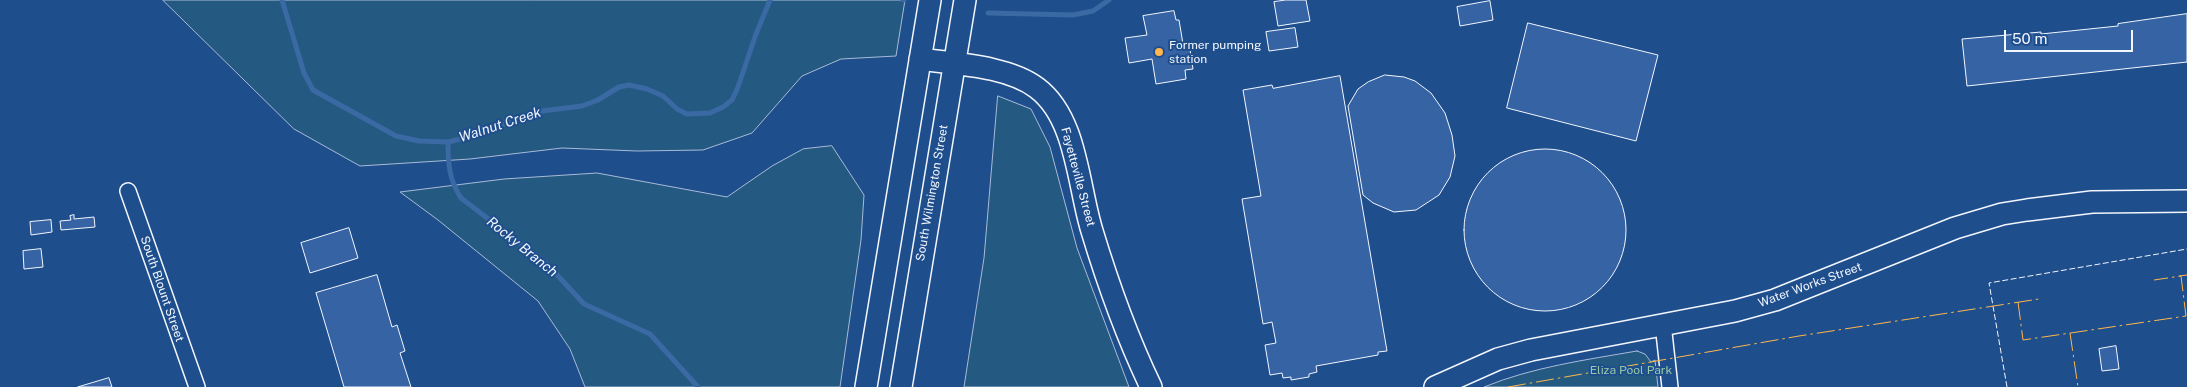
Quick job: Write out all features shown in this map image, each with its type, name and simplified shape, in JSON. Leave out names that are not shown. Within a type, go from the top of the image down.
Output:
[{"type":"street","points":[[866,387],[930,0]]},
{"type":"street","name":"South Wilmington Street","points":[[901,387],[965,0]]},
{"type":"street","name":"Fayetteville Street","points":[[920,59],[1000,72],[1024,79],[1051,100],[1064,122],[1070,140],[1091,228],[1117,310],[1151,387]]},
{"type":"street","name":"South Blount Street","points":[[128,191],[197,387]]},
{"type":"street","name":"Water Works Street","points":[[1435,387],[1498,359],[1531,350],[1736,311],[1775,300],[1955,228],[2002,214],[2092,202],[2187,201]]},
{"type":"street","points":[[1663,324],[1670,387]]},
{"type":"green space","points":[[163,0],[905,0],[896,56],[841,59],[802,76],[752,133],[703,150],[637,151],[562,148],[470,159],[360,166],[294,129]]},
{"type":"green space","points":[[998,96],[1031,109],[1050,147],[1077,248],[1129,387],[964,387],[984,258]]},
{"type":"green space","points":[[832,146],[864,195],[861,240],[840,387],[585,387],[570,349],[538,301],[438,220],[400,192],[504,179],[597,173],[727,197],[772,166],[803,149]]},
{"type":"green space","name":"Eliza Pool Park","points":[[1637,351],[1645,354],[1651,362],[1655,360],[1658,387],[1484,387],[1540,369]]},
{"type":"building","points":[[1306,0],[1310,21],[1278,26],[1274,2]]},
{"type":"building","points":[[1490,1],[1493,20],[1460,26],[1457,7]]},
{"type":"building","name":"Former pumping station","points":[[1174,11],[1176,20],[1179,20],[1183,44],[1189,43],[1193,69],[1185,70],[1186,79],[1156,84],[1152,59],[1129,63],[1125,38],[1147,35],[1143,16]]},
{"type":"building","points":[[2187,14],[2187,62],[1967,86],[1962,39],[2041,32],[2041,34],[2118,26],[2118,24]]},
{"type":"building","points":[[1528,23],[1658,55],[1636,141],[1507,108]]},
{"type":"building","points":[[1295,28],[1298,47],[1269,51],[1266,32]]},
{"type":"building","points":[[1385,75],[1404,77],[1415,81],[1431,93],[1445,113],[1452,135],[1455,156],[1450,177],[1439,195],[1416,210],[1394,212],[1373,203],[1363,195],[1348,106],[1358,89],[1368,82]]},
{"type":"building","points":[[1340,76],[1387,351],[1378,352],[1378,355],[1316,366],[1317,372],[1309,374],[1309,377],[1291,380],[1291,377],[1283,378],[1282,373],[1270,375],[1265,345],[1276,343],[1272,322],[1263,324],[1242,199],[1261,196],[1243,90],[1272,85],[1273,88]]},
{"type":"building","points":[[1553,149],[1569,152],[1583,158],[1597,167],[1608,178],[1623,206],[1626,230],[1625,246],[1617,268],[1608,282],[1597,293],[1569,308],[1537,311],[1521,308],[1507,302],[1493,293],[1482,282],[1467,254],[1464,222],[1467,206],[1473,192],[1482,178],[1493,167],[1521,152]]},
{"type":"building","points":[[74,215],[74,219],[94,217],[95,227],[61,230],[60,221],[71,220],[70,216]]},
{"type":"building","points":[[51,220],[52,232],[31,235],[30,222]]},
{"type":"building","points":[[349,228],[358,258],[310,273],[301,243]]},
{"type":"building","points":[[41,249],[43,267],[24,269],[23,251]]},
{"type":"building","points":[[377,275],[392,327],[397,325],[405,351],[400,353],[411,387],[344,387],[316,293]]},
{"type":"building","points":[[2116,346],[2119,369],[2102,371],[2099,349]]},
{"type":"building","points":[[109,378],[112,387],[78,387]]},
{"type":"waterway","name":"Walnut Creek","points":[[282,0],[304,73],[313,90],[396,136],[419,141],[448,142],[481,134],[534,112],[582,106],[598,100],[619,87],[629,85],[647,89],[663,96],[677,109],[687,114],[710,113],[732,100],[770,0]]},
{"type":"waterway","name":"Walnut Creek","points":[[988,13],[1073,15],[1093,11],[1109,0]]},
{"type":"waterway","name":"Rocky Branch","points":[[448,142],[450,171],[454,185],[461,198],[547,264],[584,304],[650,334],[698,387]]},
{"type":"fence","points":[[2007,387],[1989,283],[2187,249]]},
{"type":"power","points":[[2179,276],[2187,275]]},
{"type":"power","points":[[2018,302],[2023,340],[2186,316],[2181,276],[2154,280]]},
{"type":"power","points":[[1508,387],[1799,336],[2039,299]]},
{"type":"power","points":[[2070,333],[2078,387]]},
{"type":"place","name":"Former pumping station","points":[[1159,52]]}]
